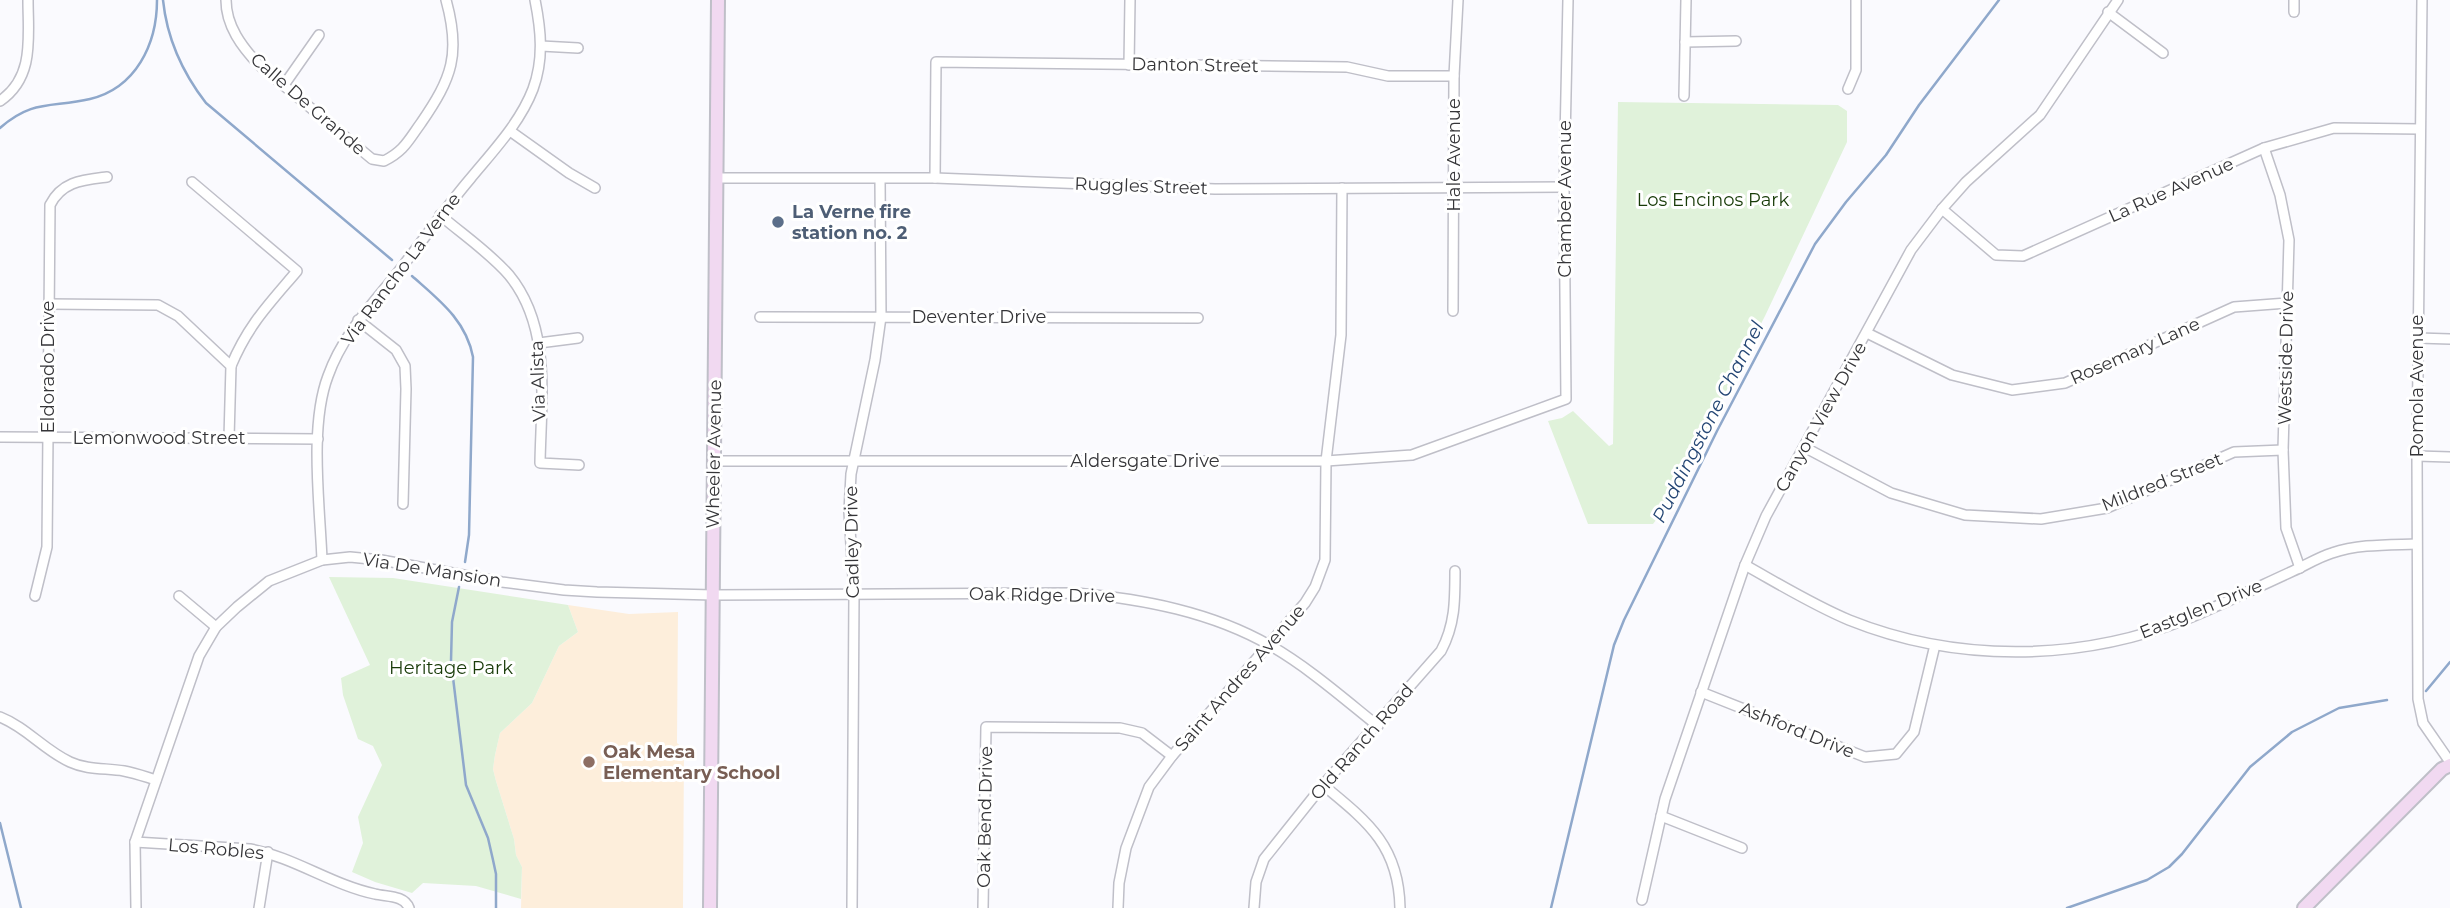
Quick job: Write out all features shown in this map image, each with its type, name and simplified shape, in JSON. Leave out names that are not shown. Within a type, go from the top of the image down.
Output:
[{"type":"main road","name":"Wheeler Avenue","points":[[710,908],[718,0]]},
{"type":"main road","points":[[2304,908],[2450,764]]},
{"type":"street","points":[[0,101],[16,86],[26,66],[28,0]]},
{"type":"street","name":"Calle De Grande","points":[[226,0],[233,30],[244,48],[372,159],[384,161],[398,154],[441,94],[454,49],[452,23],[446,0]]},
{"type":"street","name":"Via Rancho La Verne","points":[[322,560],[318,439],[327,379],[336,355],[358,320],[510,131],[533,90],[541,46],[535,0]]},
{"type":"street","points":[[1129,65],[1130,0]]},
{"type":"street","name":"Hale Avenue","points":[[1453,311],[1454,76],[1458,0]]},
{"type":"street","name":"Chamber Avenue","points":[[1566,398],[1564,187],[1568,0]]},
{"type":"street","points":[[1684,96],[1686,0]]},
{"type":"street","name":"Canyon View Drive","points":[[1642,900],[1661,816],[1701,692],[1745,565],[1766,516],[1911,250],[1941,209],[1966,182],[2040,115],[2118,0]]},
{"type":"street","points":[[2294,0],[2294,12]]},
{"type":"street","name":"Romola Avenue","points":[[2422,0],[2416,544],[2418,699],[2423,723],[2450,764]]},
{"type":"street","points":[[1848,89],[1856,70],[1858,1]]},
{"type":"street","points":[[2108,12],[2163,52]]},
{"type":"street","points":[[284,85],[319,35]]},
{"type":"street","points":[[1685,42],[1736,41]]},
{"type":"street","points":[[541,46],[578,48]]},
{"type":"street","name":"Danton Street","points":[[935,178],[936,62],[1347,67],[1388,76],[1454,76]]},
{"type":"street","name":"La Rue Avenue","points":[[1941,209],[1996,255],[2023,256],[2264,148],[2334,128],[2420,129]]},
{"type":"street","points":[[510,131],[595,188]]},
{"type":"street","name":"Westside Drive","points":[[2264,148],[2280,195],[2289,240],[2283,450],[2286,528],[2300,568]]},
{"type":"street","name":"Eldorado Drive","points":[[35,596],[47,547],[50,205],[64,186],[107,177]]},
{"type":"street","name":"Ruggles Street","points":[[717,178],[935,178],[1214,189],[1564,187]]},
{"type":"street","name":"Cadley Drive","points":[[852,908],[854,594],[849,512],[853,461],[875,360],[881,317],[880,179]]},
{"type":"street","points":[[192,182],[297,271],[250,327],[231,366],[229,438]]},
{"type":"street","name":"Saint Andres Avenue","points":[[1118,908],[1119,883],[1132,830],[1149,787],[1172,756],[1310,595],[1325,560],[1326,461],[1341,335],[1342,188]]},
{"type":"street","name":"Via Alista","points":[[440,215],[508,274],[523,294],[539,343],[540,463],[579,465]]},
{"type":"street","name":"Rosemary Lane","points":[[1867,333],[1952,375],[2012,390],[2065,383],[2234,307],[2287,303]]},
{"type":"street","points":[[48,304],[158,305],[178,316],[231,366]]},
{"type":"street","name":"Deventer Drive","points":[[760,317],[1198,318]]},
{"type":"street","points":[[358,320],[396,350],[405,366],[403,504]]},
{"type":"street","points":[[539,343],[578,338]]},
{"type":"street","points":[[2418,338],[2450,339]]},
{"type":"street","name":"Aldersgate Drive","points":[[715,461],[1326,461],[1412,455],[1566,398]]},
{"type":"street","name":"Lemonwood Street","points":[[0,437],[318,439]]},
{"type":"street","name":"Mildred Street","points":[[1804,447],[1891,493],[1965,515],[2041,519],[2107,508],[2234,452],[2283,450]]},
{"type":"street","points":[[2417,456],[2450,457]]},
{"type":"street","name":"Eastglen Drive","points":[[1745,565],[1827,610],[1894,635],[1935,645],[1979,651],[2025,652],[2097,645],[2142,634],[2185,619],[2332,553],[2365,545],[2416,544]]},
{"type":"street","name":"Via De Mansion","points":[[136,908],[135,842],[189,680],[199,656],[216,628],[269,581],[322,560],[350,557],[564,590],[713,595]]},
{"type":"street","name":"Old Ranch Road","points":[[1254,908],[1256,881],[1264,859],[1323,785],[1441,651],[1451,633],[1455,610],[1455,571]]},
{"type":"street","name":"Oak Ridge Drive","points":[[713,595],[1076,593],[1127,598],[1175,608],[1269,645],[1310,671],[1377,726]]},
{"type":"street","points":[[178,596],[216,628]]},
{"type":"street","name":"Ashford Drive","points":[[1701,692],[1865,757],[1896,754],[1914,732],[1935,645]]},
{"type":"street","points":[[0,717],[73,764],[126,771],[156,780]]},
{"type":"street","name":"Oak Bend Drive","points":[[983,908],[986,727],[1120,728],[1142,733],[1172,756]]},
{"type":"street","points":[[1323,785],[1352,809],[1382,841],[1394,862],[1400,908]]},
{"type":"street","points":[[1661,816],[1742,848]]},
{"type":"street","name":"Los Robles","points":[[135,842],[268,852],[369,893],[402,900],[409,908]]},
{"type":"street","points":[[260,908],[268,852]]},
{"type":"shaded area","name":"Oak Mesa Elementary School","points":[[568,605],[629,614],[678,612],[677,743],[684,749],[683,908],[521,908],[522,867],[516,855],[514,839],[493,769],[495,755],[500,733],[532,703],[559,646],[578,632]]},
{"type":"green space","name":"Los Encinos Park","points":[[1618,102],[1838,105],[1847,111],[1847,142],[1765,316],[1669,503],[1653,524],[1588,524],[1548,421],[1562,418],[1573,411],[1609,446],[1613,444]]},
{"type":"green space","name":"Heritage Park","points":[[329,577],[393,578],[568,605],[578,632],[559,646],[532,703],[500,733],[495,755],[493,769],[514,839],[516,855],[522,867],[521,899],[476,886],[423,883],[412,893],[352,872],[363,843],[358,817],[382,765],[373,746],[358,739],[343,695],[341,678],[370,665]]},
{"type":"waterway","points":[[0,128],[33,108],[90,99],[120,85],[141,62],[148,48],[157,0]]},
{"type":"waterway","points":[[163,0],[177,55],[206,103],[392,260]]},
{"type":"waterway","name":"Puddingstone Channel","points":[[1551,908],[1614,645],[1717,431],[1815,244],[1886,155],[1919,105],[1999,0]]},
{"type":"waterway","points":[[412,276],[458,321],[473,357],[469,535],[465,562]]},
{"type":"waterway","points":[[459,587],[452,622],[451,661],[466,785],[488,838],[496,874],[496,908]]},
{"type":"waterway","points":[[2426,691],[2450,662]]},
{"type":"waterway","points":[[2067,908],[2147,880],[2169,867],[2250,767],[2292,732],[2339,708],[2387,700]]},
{"type":"waterway","points":[[0,823],[21,908]]},
{"type":"place","name":"La Verne fire station no. 2","points":[[778,222]]},
{"type":"place","name":"Oak Mesa Elementary School","points":[[589,762]]}]
